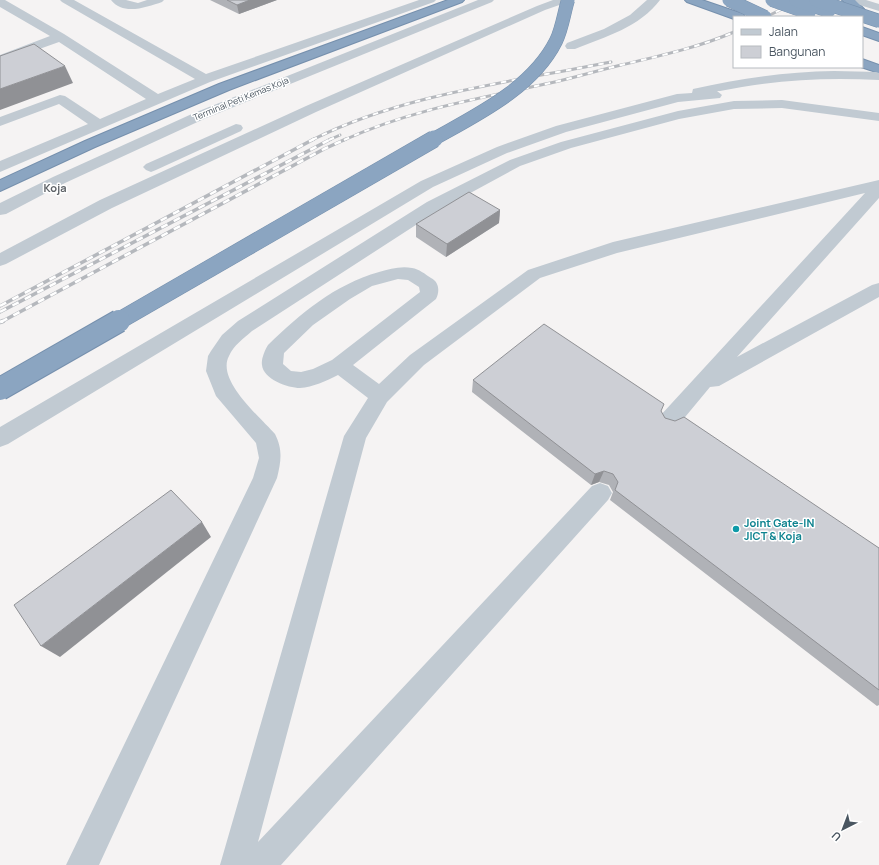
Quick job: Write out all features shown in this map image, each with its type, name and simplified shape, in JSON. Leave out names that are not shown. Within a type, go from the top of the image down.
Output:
[{"type":"highway","points":[[0,186],[90,144],[224,87],[326,48],[400,23],[458,0]]},
{"type":"highway","points":[[0,389],[498,102],[536,70],[556,41],[568,0]]},
{"type":"highway","points":[[691,0],[736,16]]},
{"type":"highway","points":[[714,0],[756,15]]},
{"type":"highway","points":[[729,0],[763,16]]},
{"type":"highway","points":[[771,0],[817,16]]},
{"type":"highway","points":[[796,0],[844,16]]},
{"type":"highway","points":[[816,0],[879,21]]},
{"type":"highway","points":[[848,0],[860,11],[862,16]]},
{"type":"highway","points":[[863,22],[879,28]]},
{"type":"highway","points":[[863,31],[879,37]]},
{"type":"highway","points":[[863,55],[879,61]]},
{"type":"highway","points":[[863,61],[879,66]]},
{"type":"highway","points":[[863,61],[879,69]]},
{"type":"street","points":[[66,0],[205,79]]},
{"type":"street","points":[[117,0],[134,7],[158,0]]},
{"type":"street","points":[[0,167],[205,79],[430,0]]},
{"type":"street","name":"Terminal Peti Kemas Koja","points":[[0,210],[59,180],[199,116],[488,0]]},
{"type":"street","points":[[0,260],[106,204],[305,104],[535,0]]},
{"type":"street","points":[[265,115],[305,104],[540,8],[564,0]]},
{"type":"street","points":[[571,46],[608,32],[634,18],[654,0]]},
{"type":"street","points":[[854,0],[879,8]]},
{"type":"street","points":[[0,2],[60,37],[157,100]]},
{"type":"street","points":[[0,59],[60,37]]},
{"type":"street","points":[[0,438],[427,184],[502,150],[561,128],[721,86],[752,81],[804,76],[854,74],[879,76]]},
{"type":"street","points":[[677,98],[734,94],[791,95],[879,107]]},
{"type":"street","points":[[0,122],[56,96],[98,124]]},
{"type":"street","points":[[82,865],[265,478],[270,458],[267,440],[223,390],[216,371],[218,356],[229,340],[245,326],[433,206],[515,163],[566,145],[678,115],[734,105],[782,104],[855,112],[879,117]]},
{"type":"street","points":[[139,172],[251,121]]},
{"type":"street","points":[[236,865],[355,436],[380,396],[417,360],[534,274],[613,248],[879,185]]},
{"type":"street","points":[[668,422],[697,388],[879,188]]},
{"type":"street","points":[[398,273],[412,274],[428,284],[429,294],[339,365],[324,373],[305,379],[286,378],[272,366],[275,350],[306,320],[343,294],[366,282],[398,273]]},
{"type":"street","points":[[697,388],[879,289]]},
{"type":"street","points":[[339,365],[380,396]]},
{"type":"street","points":[[260,865],[600,493]]},
{"type":"building","points":[[227,0],[250,0],[237,5]]},
{"type":"building","points":[[34,44],[65,66],[0,89],[0,56]]},
{"type":"building","points":[[469,192],[500,210],[447,244],[416,224]]},
{"type":"building","name":"Joint Gate-IN JICT & Koja","points":[[544,324],[664,404],[661,411],[665,418],[675,421],[684,417],[879,548],[879,690],[615,490],[618,482],[613,474],[604,471],[595,474],[473,380]]},
{"type":"building","points":[[171,490],[202,522],[41,646],[14,605]]},
{"type":"railway","points":[[768,16],[800,0]]},
{"type":"railway","points":[[344,140],[371,129],[423,112],[664,55],[706,43],[733,32]]},
{"type":"railway","points":[[313,140],[347,124],[420,100],[497,83],[611,62]]},
{"type":"railway","points":[[330,140],[340,135]]},
{"type":"railway","points":[[3,321],[324,149],[346,139]]},
{"type":"railway","points":[[0,306],[313,140]]},
{"type":"railway","points":[[0,312],[330,140]]},
{"type":"place","name":"Joint Gate-IN JICT & Koja","points":[[736,529]]},
{"type":"district","name":"Koja","points":[[55,188]]}]
